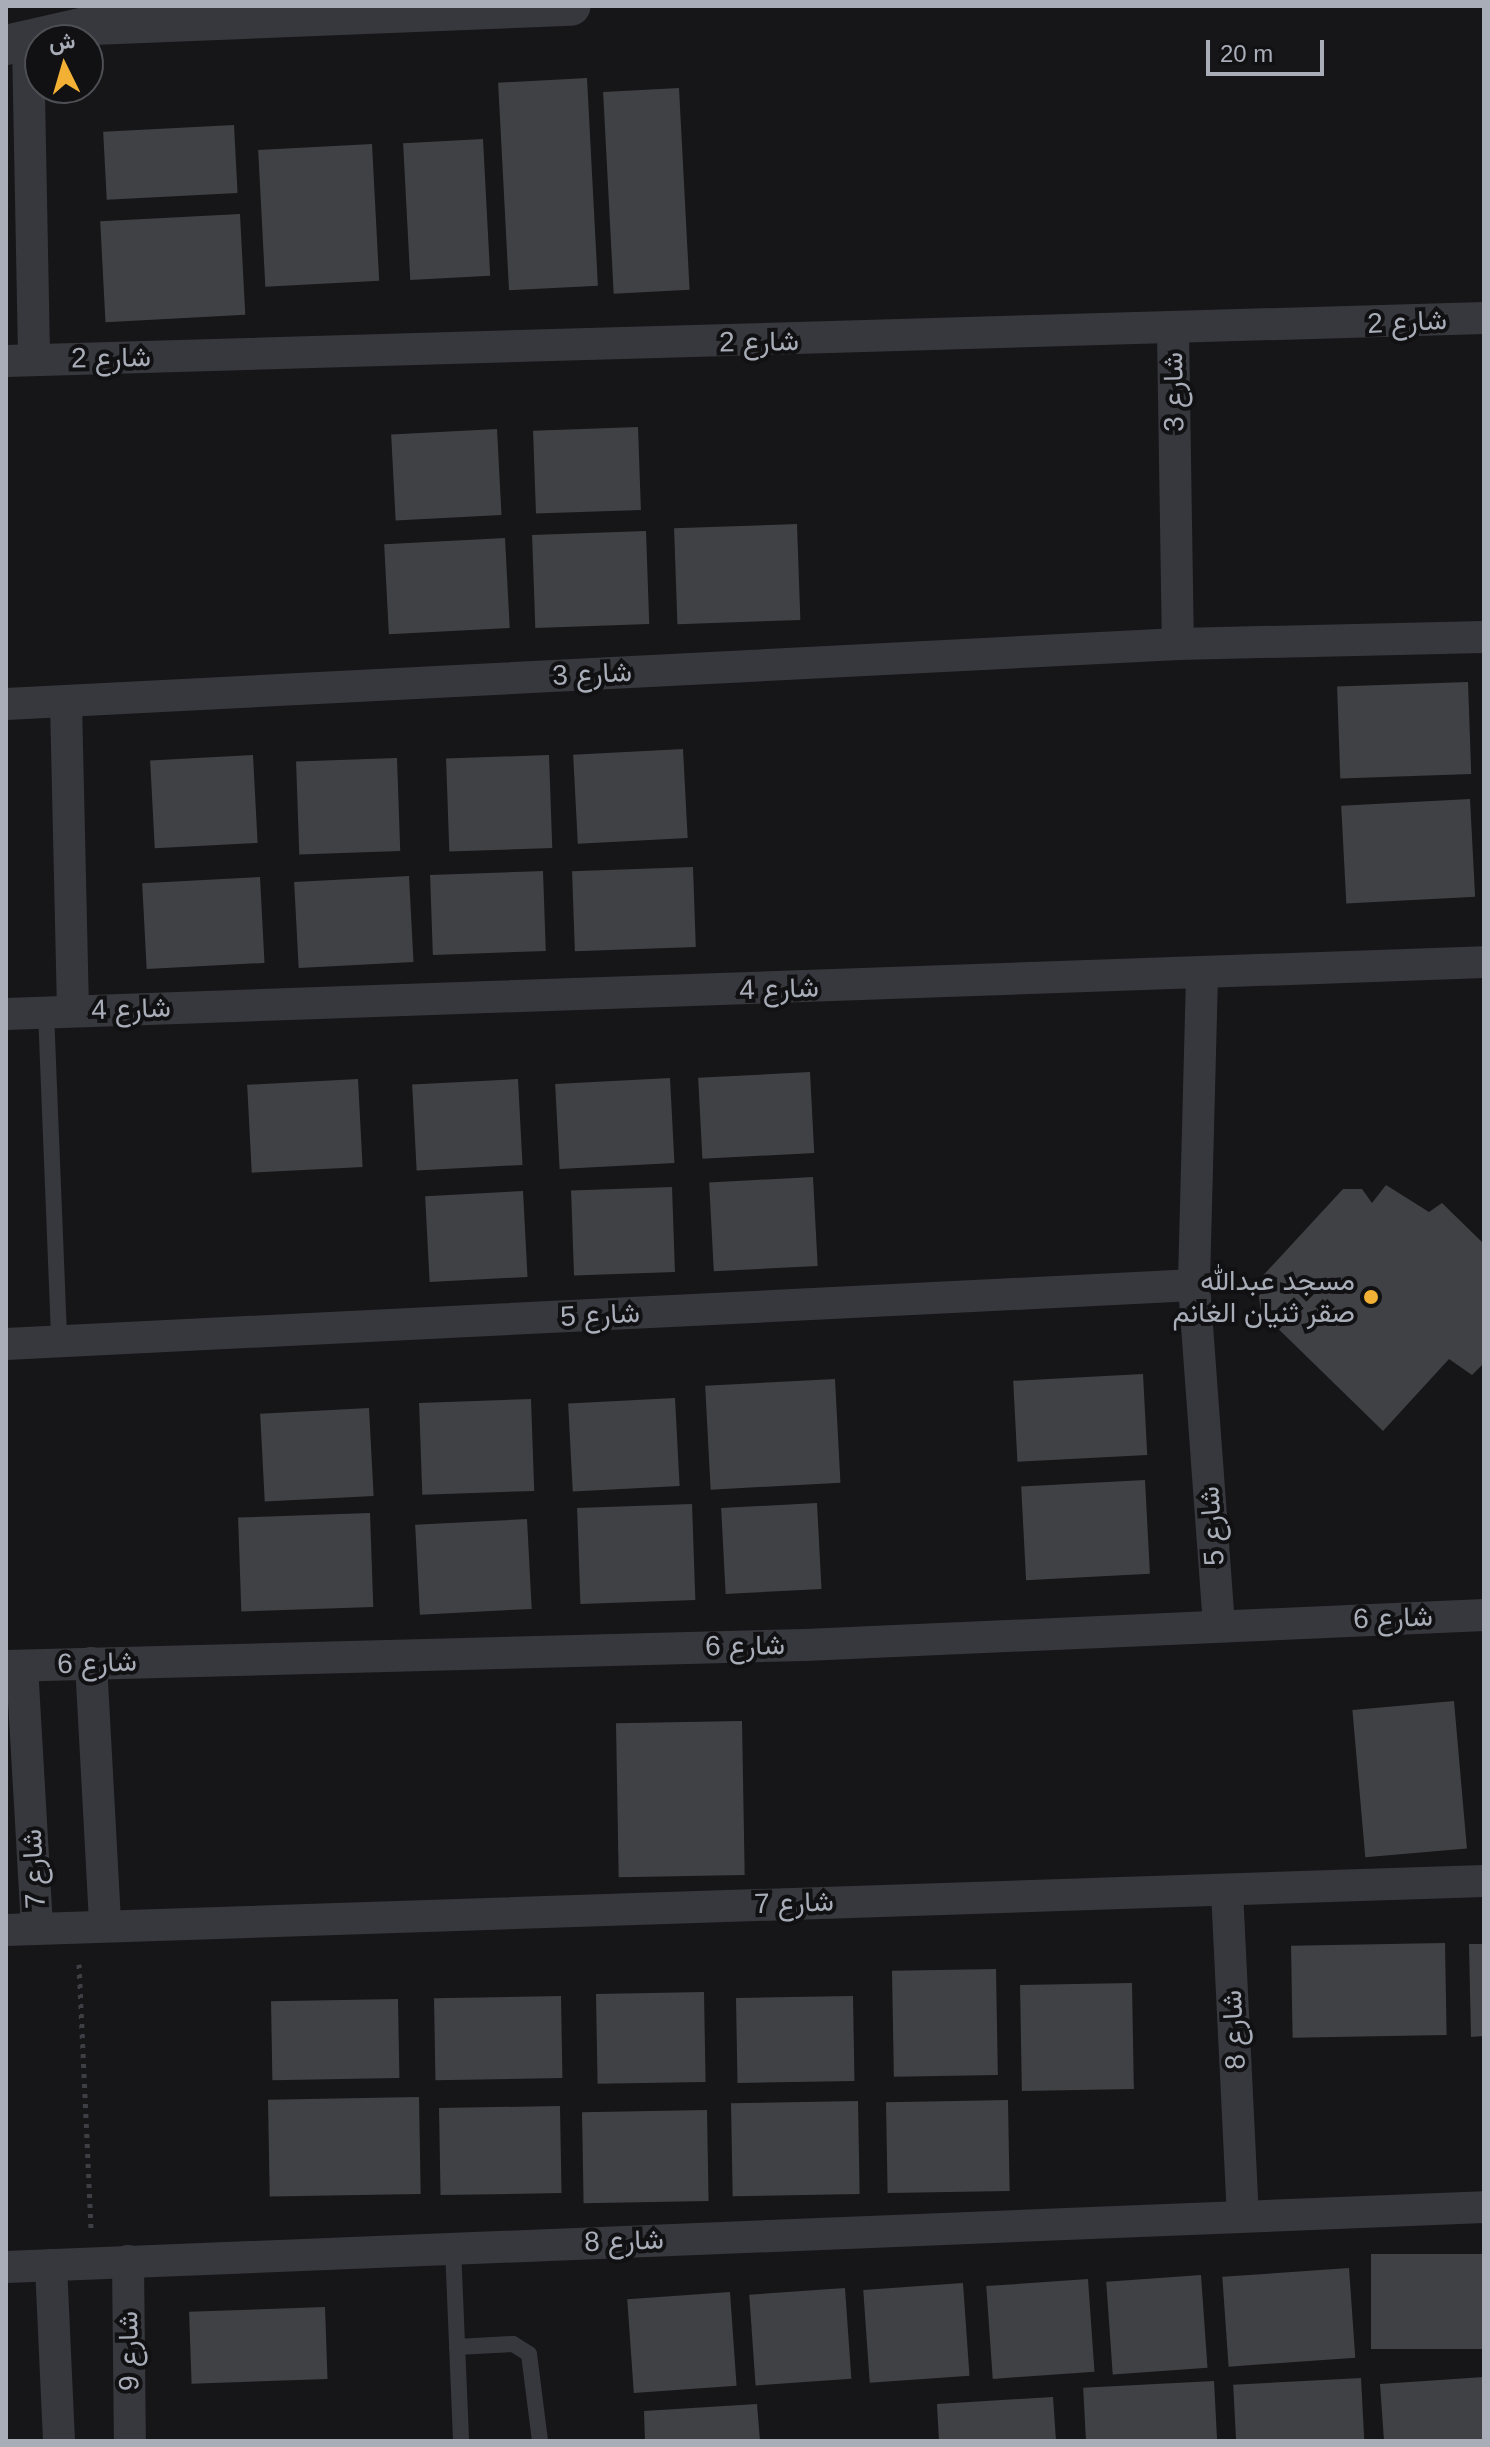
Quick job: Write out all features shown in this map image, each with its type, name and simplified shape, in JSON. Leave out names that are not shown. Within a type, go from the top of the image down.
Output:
[{"type":"street","points":[[17,44],[104,16],[571,6]]},
{"type":"street","name":"شارع 2","points":[[17,44],[20,361],[1173,332],[1484,318]]},
{"type":"street","name":"شارع 3","points":[[1173,332],[1178,644]]},
{"type":"street","name":"شارع 3","points":[[6,704],[1178,644],[1484,637]]},
{"type":"street","name":"شارع 4","points":[[60,1011],[66,702]]},
{"type":"street","name":"شارع 4","points":[[6,1014],[1202,976],[1484,962]]},
{"type":"street","name":"شارع 5","points":[[1202,976],[1194,1285],[1219,1624]]},
{"type":"street","name":"شارع 5","points":[[6,1344],[1194,1285]]},
{"type":"street","name":"شارع 6","points":[[14,1666],[805,1645],[1219,1624],[1484,1615]]},
{"type":"street","points":[[91,1663],[91,1926]]},
{"type":"street","name":"شارع 7","points":[[14,1666],[22,1929],[1484,1881]]},
{"type":"street","name":"شارع 8","points":[[1227,1891],[1243,2216]]},
{"type":"street","name":"شارع 8","points":[[6,2267],[1484,2207]]},
{"type":"street","name":"شارع 9","points":[[128,2261],[130,2441]]},
{"type":"street","points":[[51,2265],[59,2441]]},
{"type":"lane","points":[[59,1341],[60,1011]]},
{"type":"lane","points":[[453,2248],[461,2441]]},
{"type":"lane","points":[[457,2347],[513,2344],[529,2354],[540,2441]]},
{"type":"path","points":[[91,1926],[93,2263]]},
{"type":"building","points":[[587,78],[598,286],[509,290],[498,83]]},
{"type":"building","points":[[679,88],[690,290],[614,294],[603,92]]},
{"type":"building","points":[[234,125],[238,193],[107,200],[103,132]]},
{"type":"building","points":[[483,139],[490,276],[410,280],[403,143]]},
{"type":"building","points":[[372,144],[379,281],[265,287],[258,150]]},
{"type":"building","points":[[240,214],[245,315],[105,322],[100,221]]},
{"type":"building","points":[[638,427],[641,510],[536,514],[533,431]]},
{"type":"building","points":[[497,429],[502,515],[396,520],[391,435]]},
{"type":"building","points":[[797,524],[800,620],[677,624],[674,528]]},
{"type":"building","points":[[646,531],[649,624],[535,628],[532,535]]},
{"type":"building","points":[[505,538],[510,628],[389,634],[384,544]]},
{"type":"building","points":[[1468,682],[1471,774],[1340,779],[1337,687]]},
{"type":"building","points":[[683,749],[688,838],[578,844],[573,755]]},
{"type":"building","points":[[253,755],[258,843],[155,848],[150,760]]},
{"type":"building","points":[[549,755],[552,848],[449,852],[446,759]]},
{"type":"building","points":[[397,758],[400,851],[299,854],[296,762]]},
{"type":"building","points":[[1470,799],[1475,897],[1346,904],[1341,806]]},
{"type":"building","points":[[693,867],[696,947],[575,951],[572,871]]},
{"type":"building","points":[[543,871],[546,951],[433,955],[430,875]]},
{"type":"building","points":[[409,876],[414,962],[299,968],[294,882]]},
{"type":"building","points":[[260,877],[265,963],[147,969],[142,883]]},
{"type":"building","points":[[810,1072],[814,1153],[702,1159],[698,1078]]},
{"type":"building","points":[[670,1078],[674,1163],[560,1169],[555,1084]]},
{"type":"building","points":[[358,1079],[363,1167],[252,1173],[247,1085]]},
{"type":"building","points":[[518,1079],[523,1165],[417,1170],[412,1085]]},
{"type":"building","points":[[813,1177],[818,1266],[714,1271],[709,1182]]},
{"type":"building","name":"مسجد عبدالله صقر ثنيان الغانم","points":[[1386,1185],[1429,1212],[1442,1203],[1484,1244],[1484,1363],[1472,1375],[1449,1359],[1383,1431],[1261,1312],[1257,1282],[1343,1189],[1362,1189],[1372,1203]]},
{"type":"building","points":[[672,1187],[675,1272],[574,1275],[571,1191]]},
{"type":"building","points":[[523,1191],[528,1277],[430,1282],[425,1196]]},
{"type":"building","points":[[1143,1374],[1147,1455],[1017,1462],[1013,1381]]},
{"type":"building","points":[[835,1379],[840,1483],[711,1490],[705,1386]]},
{"type":"building","points":[[675,1398],[680,1486],[573,1491],[568,1404]]},
{"type":"building","points":[[531,1399],[534,1491],[422,1495],[419,1403]]},
{"type":"building","points":[[369,1408],[374,1496],[265,1502],[260,1414]]},
{"type":"building","points":[[1145,1480],[1150,1574],[1026,1580],[1021,1486]]},
{"type":"building","points":[[817,1503],[822,1589],[726,1594],[721,1508]]},
{"type":"building","points":[[692,1504],[695,1600],[580,1604],[577,1508]]},
{"type":"building","points":[[370,1513],[373,1607],[241,1612],[238,1518]]},
{"type":"building","points":[[527,1519],[532,1609],[420,1615],[415,1525]]},
{"type":"building","points":[[1454,1701],[1467,1848],[1365,1857],[1352,1710]]},
{"type":"building","points":[[742,1721],[745,1875],[619,1877],[616,1723]]},
{"type":"building","points":[[1445,1943],[1447,2035],[1293,2038],[1291,1946]]},
{"type":"building","points":[[1469,1944],[1484,1944],[1484,2036],[1471,2037]]},
{"type":"building","points":[[996,1969],[998,2075],[894,2077],[892,1971]]},
{"type":"building","points":[[1132,1983],[1134,2089],[1022,2091],[1020,1985]]},
{"type":"building","points":[[704,1992],[706,2082],[598,2084],[596,1994]]},
{"type":"building","points":[[561,1996],[562,2078],[435,2080],[434,1998]]},
{"type":"building","points":[[853,1996],[854,2081],[738,2083],[736,1998]]},
{"type":"building","points":[[398,1999],[399,2078],[272,2080],[271,2001]]},
{"type":"building","points":[[419,2097],[421,2194],[270,2197],[268,2100]]},
{"type":"building","points":[[1008,2100],[1010,2191],[888,2193],[886,2102]]},
{"type":"building","points":[[858,2101],[860,2194],[733,2196],[731,2103]]},
{"type":"building","points":[[560,2106],[562,2193],[441,2195],[439,2108]]},
{"type":"building","points":[[707,2110],[709,2201],[584,2203],[582,2112]]},
{"type":"building","points":[[1371,2254],[1484,2254],[1484,2349],[1371,2349]]},
{"type":"building","points":[[1349,2268],[1355,2358],[1229,2367],[1222,2277]]},
{"type":"building","points":[[1201,2275],[1207,2368],[1113,2374],[1106,2282]]},
{"type":"building","points":[[1088,2279],[1094,2372],[993,2379],[986,2286]]},
{"type":"building","points":[[963,2283],[969,2376],[870,2383],[863,2290]]},
{"type":"building","points":[[845,2288],[851,2379],[756,2385],[749,2295]]},
{"type":"building","points":[[730,2292],[737,2386],[634,2393],[627,2299]]},
{"type":"building","points":[[325,2307],[328,2379],[192,2384],[189,2312]]},
{"type":"building","points":[[1484,2377],[1484,2441],[1384,2441],[1380,2384]]},
{"type":"building","points":[[1361,2378],[1364,2441],[1236,2441],[1233,2385]]},
{"type":"building","points":[[1214,2381],[1217,2441],[1086,2441],[1083,2388]]},
{"type":"building","points":[[1053,2397],[1056,2441],[939,2441],[937,2404]]},
{"type":"building","points":[[757,2404],[760,2441],[645,2441],[644,2411]]},
{"type":"place","name":"مسجد عبدالله صقر ثنيان الغانم","points":[[1371,1297]]}]
